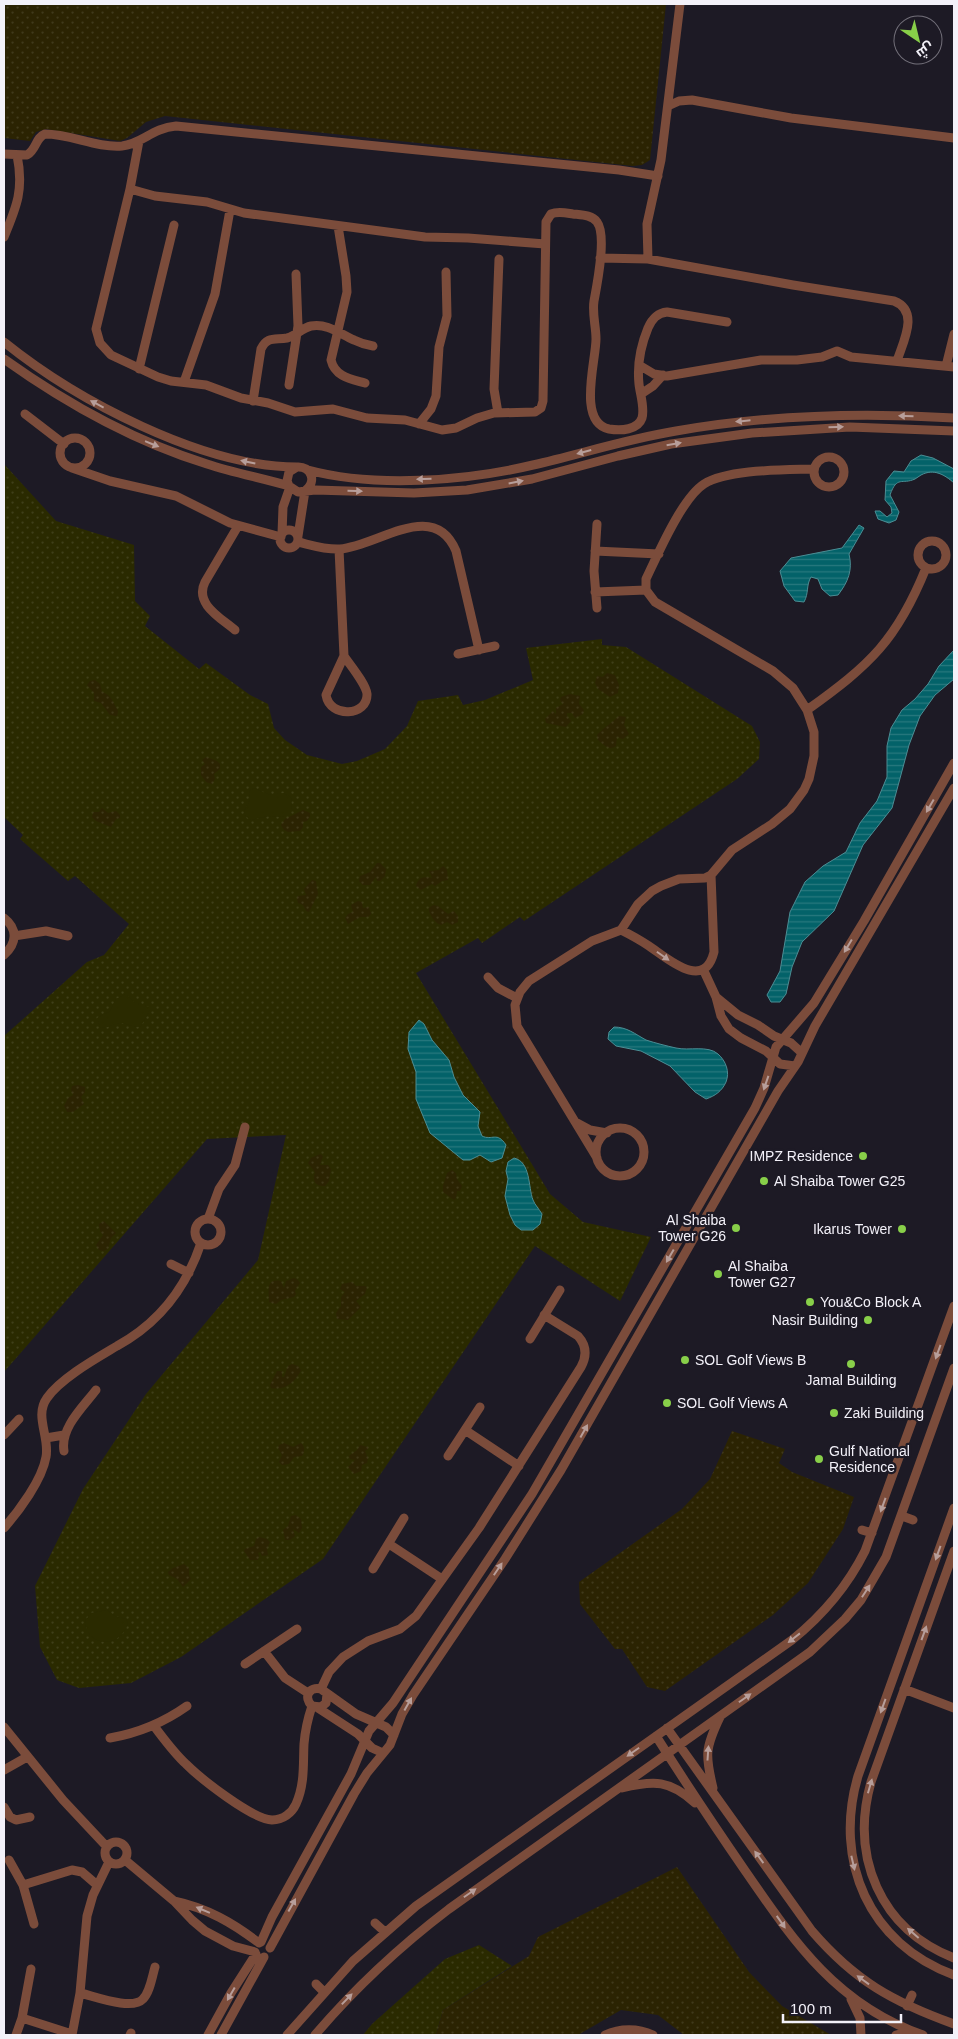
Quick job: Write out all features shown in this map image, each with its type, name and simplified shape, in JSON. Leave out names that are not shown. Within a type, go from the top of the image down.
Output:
[{"type":"street","points":[[648,259],[647,224],[658,176],[680,4]]},
{"type":"street","points":[[668,106],[679,101],[692,100],[819,122],[954,138]]},
{"type":"street","points":[[4,154],[24,156],[30,153],[38,139],[45,134],[114,146],[140,141],[157,130],[183,127],[619,170],[658,176]]},
{"type":"street","points":[[140,141],[96,329],[100,343],[107,352],[164,379],[206,386],[241,398],[268,403],[295,412],[332,409],[366,418],[396,419],[435,429],[449,430],[477,418],[498,413],[532,413],[538,410],[542,404],[546,222],[551,214],[557,212],[588,216],[597,221],[600,228],[600,258],[594,306],[596,339],[591,375],[593,415],[597,422],[606,428],[614,430],[634,427],[640,423],[643,416],[639,364],[642,348],[654,317],[660,313],[667,312],[727,322]]},
{"type":"street","points":[[4,237],[14,216],[18,200],[20,178],[17,155]]},
{"type":"street","points":[[130,190],[155,196],[207,202],[230,210],[338,226],[434,238],[468,238],[545,244]]},
{"type":"street","points":[[184,382],[215,294],[230,210]]},
{"type":"street","points":[[140,369],[174,225]]},
{"type":"street","points":[[338,226],[347,284],[345,301],[331,356],[335,369],[342,376],[365,383]]},
{"type":"street","points":[[600,258],[648,259],[899,302],[906,310],[909,320],[897,361]]},
{"type":"street","points":[[498,259],[494,389],[498,413]]},
{"type":"street","points":[[419,424],[430,409],[436,396],[439,347],[447,316],[446,272]]},
{"type":"street","points":[[289,385],[298,333],[296,274]]},
{"type":"street","points":[[253,401],[263,346],[271,338],[289,338],[306,328],[318,325],[338,331],[355,341],[373,346]]},
{"type":"street","points":[[639,364],[649,372],[663,376],[672,376],[761,360],[797,360],[822,357],[837,351],[851,357],[950,367],[954,334]]},
{"type":"street","points":[[4,342],[83,396],[161,434],[240,460],[269,466],[301,466],[308,470],[356,478],[416,479],[455,477],[533,465],[644,437],[732,422],[840,415],[954,418]]},
{"type":"street","points":[[4,359],[65,400],[141,440],[207,464],[289,486],[298,492],[305,490],[414,493],[467,490],[532,479],[654,448],[752,433],[850,427],[954,431]]},
{"type":"street","points":[[641,394],[663,376]]},
{"type":"street","points":[[25,414],[64,444]]},
{"type":"street","points":[[72,468],[81,467],[87,462],[90,453],[84,442],[76,438],[64,444],[60,452],[62,460],[72,468],[99,478],[176,496],[238,526],[281,536]]},
{"type":"street","points":[[87,462],[99,478]]},
{"type":"street","points":[[296,467],[289,472],[287,481],[289,486],[285,500],[286,512],[283,518],[281,536],[282,544],[287,548],[293,547],[298,539],[305,490],[312,483],[308,470]]},
{"type":"street","points":[[597,1158],[597,1146],[602,1136],[619,1128],[632,1131],[644,1145],[644,1158],[638,1169],[626,1176],[620,1177],[603,1169],[517,1026],[515,1012],[517,998],[524,986],[534,978],[592,941],[622,930],[638,904],[652,891],[679,880],[705,878],[711,875],[732,850],[786,813],[804,790],[814,756],[814,732],[808,710],[793,688],[773,672],[655,602],[646,590],[646,579],[687,501],[697,490],[710,481],[757,472],[814,469]]},
{"type":"street","points":[[283,518],[291,523],[300,520]]},
{"type":"street","points":[[597,524],[595,551],[597,608]]},
{"type":"street","points":[[235,630],[206,604],[202,591],[205,582],[238,526]]},
{"type":"street","points":[[281,536],[286,531],[292,531],[298,539],[339,549],[368,542],[412,527],[430,526],[441,532],[451,540],[456,551],[478,650]]},
{"type":"street","points":[[339,549],[344,656],[326,695],[330,705],[336,710],[345,713],[354,711],[361,706],[367,694],[344,656]]},
{"type":"street","points":[[595,551],[659,554]]},
{"type":"street","points":[[808,710],[857,673],[883,646],[903,617],[926,568]]},
{"type":"street","points":[[595,592],[646,590]]},
{"type":"street","points":[[458,654],[495,646]]},
{"type":"street","points":[[221,2035],[258,1954],[256,1946],[260,1943],[272,1917],[351,1774],[369,1731],[393,1703],[489,1561],[554,1456],[756,1108],[766,1083],[776,1048],[814,1003],[864,921],[954,763]]},
{"type":"street","points":[[125,1860],[174,1901],[192,1920],[212,1935],[233,1946],[258,1954],[269,1954],[270,1948],[354,1794],[390,1745],[410,1700],[505,1559],[561,1470],[778,1091],[795,1066],[815,1026],[954,788]]},
{"type":"street","points":[[622,930],[684,969],[693,971],[703,969],[710,961],[714,952],[711,875]]},
{"type":"street","points":[[4,918],[12,926],[14,936],[12,946],[4,955]]},
{"type":"street","points":[[14,936],[46,931],[68,936]]},
{"type":"street","points":[[703,969],[725,1023],[741,1038],[773,1057],[780,1064],[795,1066]]},
{"type":"street","points":[[488,977],[498,988],[517,998]]},
{"type":"street","points":[[716,997],[733,1012],[795,1045],[802,1053]]},
{"type":"street","points":[[741,1038],[739,1032],[741,1025],[749,1022]]},
{"type":"street","points":[[576,1122],[590,1130],[607,1133]]},
{"type":"street","points":[[208,1219],[219,1189],[235,1165],[245,1127]]},
{"type":"street","points":[[208,1219],[216,1222],[221,1229],[220,1238],[209,1245],[201,1243],[196,1236],[195,1228],[200,1221],[208,1219]]},
{"type":"street","points":[[4,1528],[29,1494],[46,1457],[46,1438],[41,1415],[44,1403],[51,1393],[92,1360],[150,1324],[172,1300],[189,1273],[201,1243]]},
{"type":"street","points":[[171,1264],[189,1273]]},
{"type":"street","points":[[530,1339],[560,1290]]},
{"type":"street","points":[[287,2035],[353,1961],[384,1932],[433,1893],[792,1640],[814,1621],[846,1585],[865,1551],[954,1306]]},
{"type":"street","points":[[154,1726],[178,1756],[203,1778],[248,1810],[267,1819],[278,1819],[293,1810],[299,1796],[304,1770],[305,1733],[315,1707],[326,1703],[324,1691],[329,1672],[343,1658],[368,1641],[394,1632],[411,1621],[442,1580],[519,1466],[581,1367],[586,1357],[584,1345],[578,1336],[544,1315]]},
{"type":"street","points":[[315,2035],[363,1982],[448,1908],[810,1652],[845,1619],[874,1579],[886,1557],[954,1368]]},
{"type":"street","points":[[64,1451],[64,1435],[96,1390]]},
{"type":"street","points":[[448,1456],[480,1407]]},
{"type":"street","points":[[4,1435],[19,1420]]},
{"type":"street","points":[[465,1430],[519,1466]]},
{"type":"street","points":[[46,1438],[64,1435]]},
{"type":"street","points":[[954,1508],[858,1776],[852,1798],[849,1822],[850,1846],[854,1869],[873,1912],[882,1925],[904,1948],[954,1975]]},
{"type":"street","points":[[902,1516],[913,1520]]},
{"type":"street","points":[[373,1569],[404,1518]]},
{"type":"street","points":[[862,1530],[872,1533]]},
{"type":"street","points":[[389,1544],[442,1580]]},
{"type":"street","points":[[954,1550],[867,1796],[863,1827],[867,1857],[876,1886],[883,1900],[902,1924],[925,1944],[954,1958]]},
{"type":"street","points":[[245,1664],[297,1629]]},
{"type":"street","points":[[264,1651],[285,1678],[308,1693]]},
{"type":"street","points":[[383,1753],[372,1748],[335,1719],[315,1707],[307,1699],[308,1693],[316,1688],[324,1691],[356,1714],[386,1727],[394,1735]]},
{"type":"street","points":[[904,1689],[954,1708]]},
{"type":"street","points":[[335,1719],[335,1709],[343,1705]]},
{"type":"street","points":[[110,1738],[140,1732],[154,1726],[187,1706]]},
{"type":"street","points":[[714,1793],[707,1764],[707,1752],[709,1741],[721,1715]]},
{"type":"street","points":[[4,1726],[63,1800],[107,1847]]},
{"type":"street","points":[[667,1728],[825,1946],[855,1974],[872,1986],[907,2006],[954,2024]]},
{"type":"street","points":[[656,1736],[704,1811],[798,1946],[830,1980],[848,1994],[879,2015],[923,2035]]},
{"type":"street","points":[[4,1770],[27,1757]]},
{"type":"street","points":[[617,1789],[646,1782],[666,1784],[684,1793],[704,1811]]},
{"type":"street","points":[[4,1808],[10,1817],[16,1820],[30,1817]]},
{"type":"street","points":[[117,1842],[123,1845],[127,1850],[125,1860],[119,1864],[109,1862],[105,1853],[107,1847],[117,1842]]},
{"type":"street","points":[[9,1860],[23,1885],[34,1924]]},
{"type":"street","points":[[22,2018],[72,2035],[80,1993],[89,1906],[109,1862]]},
{"type":"street","points":[[23,1885],[72,1870],[82,1872],[97,1885]]},
{"type":"street","points":[[174,1901],[193,1906],[232,1923],[260,1943],[267,1943],[270,1948]]},
{"type":"street","points":[[212,1935],[212,1924],[221,1918]]},
{"type":"street","points":[[375,1923],[384,1932]]},
{"type":"street","points":[[208,2035],[258,1954]]},
{"type":"street","points":[[80,1993],[125,2004],[135,2004],[146,1996],[156,1967]]},
{"type":"street","points":[[16,2035],[22,2018],[31,1969]]},
{"type":"street","points":[[316,1984],[324,1992]]},
{"type":"street","points":[[848,1994],[859,2013],[861,2035]]},
{"type":"street","points":[[907,2006],[912,1995]]},
{"type":"street","points":[[605,2035],[620,2030],[634,2030],[653,2035]]},
{"type":"street","points":[[896,2035],[911,2031]]},
{"type":"shaded area","points":[[4,464],[56,521],[134,545],[135,601],[150,616],[145,626],[199,669],[206,663],[250,695],[268,704],[274,728],[285,740],[307,755],[342,764],[357,761],[385,749],[407,726],[418,701],[458,695],[463,705],[485,700],[533,680],[526,648],[602,639],[602,645],[626,647],[752,726],[760,742],[759,759],[737,779],[524,921],[520,917],[482,943],[478,938],[416,973],[550,1194],[583,1222],[651,1237],[620,1301],[535,1246],[323,1559],[181,1657],[131,1683],[79,1688],[57,1680],[40,1647],[35,1586],[83,1489],[146,1394],[258,1260],[286,1135],[207,1139],[4,1372],[4,1036],[87,962],[104,955],[129,924],[75,876],[68,881],[20,839],[23,835],[4,817]]},
{"type":"shaded area","points":[[254,788],[270,795],[284,793],[291,798],[292,809],[284,817],[269,816],[250,820],[244,814],[249,802],[249,791]]},
{"type":"shaded area","points":[[126,994],[135,1003],[149,1007],[150,1010],[141,1026],[135,1027],[120,1023],[105,1028],[100,1027],[97,1018],[110,1011],[116,999]]},
{"type":"shaded area","points":[[107,1610],[115,1616],[126,1619],[128,1623],[119,1637],[112,1641],[98,1641],[87,1630],[85,1621],[91,1613]]},
{"type":"shaded area","points":[[479,1945],[512,1966],[443,2010],[436,2035],[363,2035],[372,2024],[445,1959]]},
{"type":"sand","points":[[4,4],[666,4],[650,160],[642,165],[633,166],[165,116],[146,122],[127,138],[120,141],[46,129],[36,132],[30,141],[4,138]]},
{"type":"sand","points":[[607,673],[615,675],[619,685],[618,693],[610,697],[598,689],[595,683],[597,676],[603,677]]},
{"type":"sand","points":[[95,680],[100,684],[102,692],[112,700],[118,711],[117,716],[110,715],[101,703],[94,701],[94,693],[87,685],[90,681]]},
{"type":"sand","points":[[570,694],[580,696],[579,704],[584,710],[583,714],[575,718],[572,713],[567,713],[571,721],[566,727],[546,723],[545,719],[553,711],[556,714],[556,708],[563,704],[560,700],[561,697]]},
{"type":"sand","points":[[619,716],[626,717],[624,725],[629,734],[623,739],[617,737],[616,746],[609,748],[598,740],[597,735]]},
{"type":"sand","points":[[206,757],[220,764],[220,769],[214,774],[215,779],[212,784],[206,782],[201,775],[201,767],[205,764],[202,760]]},
{"type":"sand","points":[[102,808],[108,813],[116,811],[120,815],[120,818],[116,819],[111,827],[96,821],[92,817],[93,812],[99,812]]},
{"type":"sand","points":[[303,810],[310,813],[310,817],[307,821],[303,822],[303,827],[300,831],[288,832],[284,830],[281,825],[285,819]]},
{"type":"sand","points":[[377,863],[380,863],[386,869],[385,876],[380,881],[377,881],[376,877],[370,885],[363,885],[359,881],[360,876],[370,872]]},
{"type":"sand","points":[[443,866],[447,870],[448,880],[442,881],[435,886],[432,884],[421,890],[416,886],[422,878],[432,878],[429,871],[439,870]]},
{"type":"sand","points":[[312,880],[316,881],[318,894],[309,912],[306,911],[303,905],[298,903],[297,898],[298,896],[306,895],[304,889]]},
{"type":"sand","points":[[358,901],[362,902],[363,908],[369,907],[371,914],[368,917],[360,917],[348,924],[345,918],[353,912],[351,905]]},
{"type":"sand","points":[[433,905],[438,906],[448,914],[454,911],[458,916],[458,922],[452,925],[447,922],[441,925],[436,922],[432,918],[429,908]]},
{"type":"sand","points":[[72,1086],[85,1087],[85,1092],[81,1097],[84,1104],[73,1112],[67,1112],[64,1106],[68,1098],[73,1095]]},
{"type":"sand","points":[[320,1154],[323,1156],[320,1165],[328,1165],[331,1169],[329,1181],[325,1186],[315,1182],[315,1172],[308,1163],[311,1158]]},
{"type":"sand","points":[[452,1170],[456,1173],[457,1179],[462,1186],[460,1191],[457,1191],[454,1200],[443,1192],[447,1173]]},
{"type":"sand","points":[[104,1221],[116,1233],[111,1238],[108,1249],[103,1251],[99,1250],[96,1245],[103,1235],[99,1224]]},
{"type":"sand","points":[[294,1278],[300,1283],[294,1297],[281,1300],[276,1304],[269,1302],[269,1287],[272,1282],[281,1281],[284,1288],[286,1281]]},
{"type":"sand","points":[[352,1282],[356,1286],[367,1287],[365,1294],[356,1301],[361,1307],[348,1320],[337,1319],[336,1313],[341,1306],[341,1297],[345,1292],[340,1289],[342,1284]]},
{"type":"sand","points":[[292,1364],[298,1366],[301,1370],[296,1378],[285,1387],[271,1388],[270,1385],[277,1371],[282,1371],[282,1377],[284,1377],[288,1366]]},
{"type":"sand","points":[[732,1431],[785,1449],[779,1463],[792,1472],[854,1497],[843,1529],[808,1583],[773,1615],[665,1691],[647,1687],[622,1649],[615,1649],[580,1604],[579,1582],[682,1509],[710,1479]]},
{"type":"sand","points":[[284,1443],[293,1447],[301,1443],[304,1453],[302,1456],[294,1457],[289,1464],[282,1465],[279,1462],[282,1455],[278,1448],[279,1445]]},
{"type":"sand","points":[[360,1445],[368,1447],[365,1451],[368,1458],[367,1463],[362,1465],[361,1471],[354,1474],[348,1467],[355,1460],[350,1459],[349,1456]]},
{"type":"sand","points":[[296,1515],[301,1519],[302,1528],[299,1533],[293,1529],[295,1536],[290,1540],[285,1540],[283,1530],[288,1526],[291,1516]]},
{"type":"sand","points":[[259,1537],[270,1542],[267,1549],[268,1555],[262,1556],[260,1552],[258,1553],[258,1560],[250,1560],[244,1551],[254,1546],[256,1539]]},
{"type":"sand","points":[[184,1564],[189,1568],[191,1579],[183,1587],[168,1572]]},
{"type":"sand","points":[[677,1867],[749,1972],[782,2006],[831,2035],[684,2035],[658,2015],[621,2010],[578,2035],[436,2035],[443,2010],[529,1956],[538,1937]]},
{"type":"water","points":[[921,455],[933,458],[954,469],[954,483],[947,477],[935,472],[926,473],[910,481],[900,482],[895,485],[890,495],[899,512],[896,520],[889,523],[878,519],[875,511],[880,511],[887,517],[892,513],[891,507],[885,500],[886,481],[894,471],[904,472],[911,461]]},
{"type":"water","points":[[859,525],[864,528],[849,554],[849,576],[838,595],[830,596],[822,589],[818,579],[811,577],[804,602],[795,601],[784,586],[780,571],[791,558],[842,548]]},
{"type":"water","points":[[954,650],[954,679],[935,695],[920,716],[909,745],[892,808],[863,845],[834,911],[802,942],[792,967],[786,994],[780,1002],[771,1002],[767,995],[780,971],[790,912],[805,882],[823,866],[846,852],[860,823],[877,801],[887,777],[887,746],[891,728],[902,710],[928,684],[939,666]]},
{"type":"water","points":[[419,1020],[424,1024],[432,1040],[449,1060],[454,1077],[463,1095],[480,1112],[478,1126],[482,1136],[500,1138],[506,1145],[502,1158],[491,1162],[480,1155],[470,1160],[463,1160],[430,1133],[416,1099],[416,1072],[408,1049],[409,1032]]},
{"type":"water","points":[[614,1027],[627,1030],[646,1040],[681,1049],[714,1051],[725,1063],[728,1074],[726,1082],[718,1093],[706,1099],[695,1092],[670,1066],[641,1051],[616,1046],[608,1039],[609,1032]]},
{"type":"water","points":[[514,1158],[523,1164],[526,1170],[531,1195],[542,1214],[540,1224],[533,1230],[521,1230],[515,1225],[510,1215],[505,1196],[508,1179],[506,1171],[508,1162]]},
{"type":"place","name":"IMPZ Residence","points":[[863,1156]]},
{"type":"place","name":"Al Shaiba Tower G25","points":[[764,1181]]},
{"type":"place","name":"Al Shaiba Tower G26","points":[[736,1228]]},
{"type":"place","name":"Ikarus Tower","points":[[902,1229]]},
{"type":"place","name":"Al Shaiba Tower G27","points":[[718,1274]]},
{"type":"place","name":"You&Co Block A","points":[[810,1302]]},
{"type":"place","name":"Nasir Building","points":[[868,1320]]},
{"type":"place","name":"SOL Golf Views B","points":[[685,1360]]},
{"type":"place","name":"Jamal Building","points":[[851,1364]]},
{"type":"place","name":"SOL Golf Views A","points":[[667,1403]]},
{"type":"place","name":"Zaki Building","points":[[834,1413]]},
{"type":"place","name":"Gulf National Residence","points":[[819,1459]]}]
